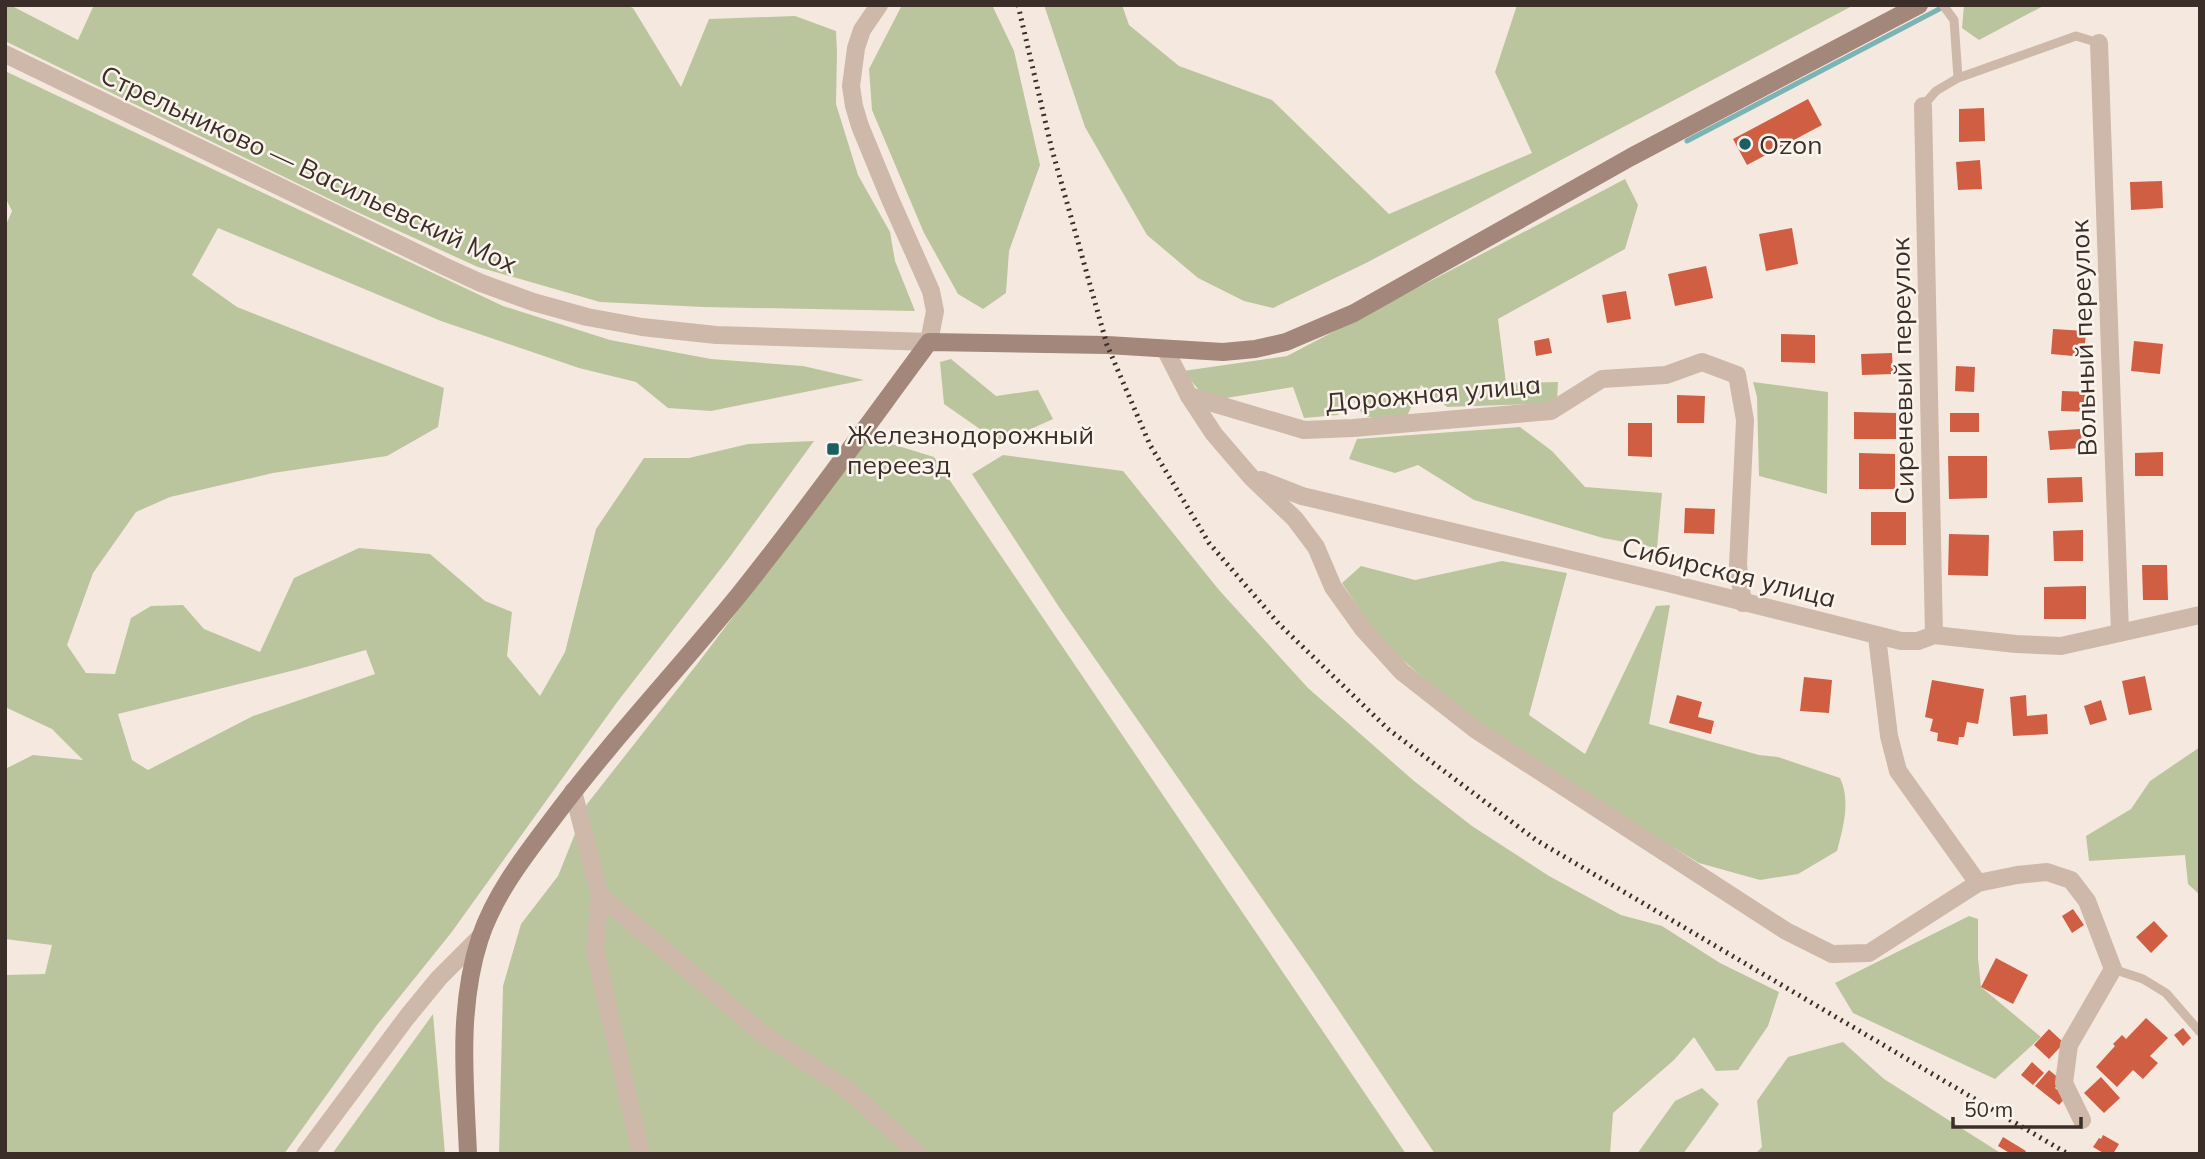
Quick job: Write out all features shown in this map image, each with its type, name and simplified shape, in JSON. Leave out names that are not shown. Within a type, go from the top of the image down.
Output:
[{"type":"main road","points":[[468,1154],[463,1029],[470,972],[496,901],[573,791],[739,595],[929,342],[1107,345],[1223,352],[1255,349],[1301,336],[1354,313],[1631,157],[1919,5]]},
{"type":"street","points":[[879,5],[862,30],[856,48],[851,86],[860,126],[931,290],[935,311],[929,342]]},
{"type":"street","name":"Вольный переулок","points":[[2099,43],[2120,632]]},
{"type":"street","name":"Стрельниково — Васильевский Мох","points":[[5,54],[446,267],[533,302],[605,321],[679,332],[929,342]]},
{"type":"street","name":"Сиреневый переулок","points":[[1923,106],[1934,635]]},
{"type":"street","points":[[1165,349],[1189,396],[1214,434],[1251,477],[1295,519],[1316,547],[1333,587],[1363,629],[1402,672],[1487,737],[1786,931],[1832,954],[1869,953],[1978,883],[2047,872],[2071,880],[2087,901],[2113,969],[2069,1045],[2064,1083],[2082,1120]]},
{"type":"street","name":"Дорожная улица","points":[[1189,396],[1304,430],[1551,411],[1602,379],[1666,375],[1702,362],[1737,375],[1745,420],[1738,565],[1742,603]]},
{"type":"street","name":"Сибирская улица","points":[[1251,477],[1303,496],[1901,642],[1918,641],[1934,635],[2061,646],[2200,615]]},
{"type":"street","points":[[1877,637],[1889,736],[1898,771],[1978,883]]},
{"type":"street","points":[[573,791],[600,895],[595,949],[641,1154]]},
{"type":"street","points":[[600,895],[763,1034],[847,1089],[918,1154]]},
{"type":"street","points":[[305,1154],[407,1017],[439,978],[481,936]]},
{"type":"lane","points":[[1943,5],[1954,20],[1958,78]]},
{"type":"lane","points":[[1923,106],[1936,91],[1958,78],[2076,37],[2099,43]]},
{"type":"lane","points":[[2113,969],[2143,979],[2166,993],[2200,1032]]},
{"type":"green space","points":[[5,5],[10,5],[78,40],[94,5],[626,5],[633,8],[681,87],[709,19],[795,16],[836,31],[836,104],[858,175],[890,232],[895,261],[915,311],[600,302],[478,267],[346,207],[5,41]]},
{"type":"green space","points":[[902,5],[992,5],[1014,51],[1040,165],[1009,251],[1006,293],[983,309],[958,294],[924,233],[872,110],[869,69]]},
{"type":"green space","points":[[1044,5],[1122,5],[1129,25],[1179,66],[1272,100],[1389,214],[1532,153],[1495,72],[1517,5],[1854,5],[1368,262],[1273,308],[1244,301],[1198,278],[1147,235],[1085,127]]},
{"type":"green space","points":[[1964,5],[2045,5],[1979,40],[1962,28]]},
{"type":"green space","points":[[5,71],[503,306],[610,340],[711,359],[803,366],[864,380],[711,411],[668,408],[636,382],[579,368],[441,321],[218,228],[192,275],[237,307],[444,388],[438,427],[387,456],[273,473],[170,497],[136,512],[93,573],[67,645],[86,673],[115,674],[131,618],[151,606],[183,605],[204,629],[260,652],[294,578],[359,548],[430,554],[485,601],[512,612],[507,656],[540,696],[565,652],[596,529],[644,458],[689,458],[748,444],[814,441],[729,558],[618,701],[451,933],[377,1025],[284,1154],[5,1154],[5,975],[45,974],[52,945],[5,939],[5,769],[33,755],[83,760],[52,729],[5,707],[5,227],[12,211],[5,197]],"holes":[[[366,650],[375,674],[253,716],[148,770],[132,760],[118,714]]]},
{"type":"green space","points":[[1625,179],[1638,205],[1625,249],[1498,319],[1506,383],[1558,382],[1557,403],[1447,407],[1421,385],[1404,423],[1364,416],[1349,395],[1338,415],[1304,418],[1293,387],[1208,401],[1183,371],[1287,356]]},
{"type":"green space","points":[[951,359],[996,396],[1038,390],[1053,419],[1000,443],[944,404],[940,362]]},
{"type":"green space","points":[[1753,382],[1828,392],[1827,494],[1759,476],[1757,397]]},
{"type":"green space","points":[[1520,427],[1552,451],[1585,487],[1662,493],[1657,548],[1603,538],[1474,500],[1418,465],[1395,473],[1349,459],[1357,439]]},
{"type":"green space","points":[[869,437],[934,457],[1406,1154],[499,1154],[503,986],[521,924],[558,876],[587,804],[698,663]]},
{"type":"green space","points":[[1003,455],[1123,471],[1219,590],[1308,688],[1414,781],[1472,826],[1549,876],[1621,915],[1662,926],[1720,963],[1779,992],[1768,1026],[1738,1070],[1716,1071],[1694,1037],[1674,1060],[1613,1113],[1610,1154],[1435,1154],[1313,972],[1059,607],[972,474]]},
{"type":"green space","points":[[1502,561],[1567,573],[1529,715],[1585,754],[1656,606],[1670,605],[1649,724],[1759,755],[1778,757],[1840,778],[1845,805],[1837,851],[1798,874],[1760,880],[1699,863],[1613,811],[1460,710],[1380,640],[1342,583],[1361,566],[1415,580]]},
{"type":"green space","points":[[2200,747],[2200,895],[2188,884],[2185,855],[2089,861],[2086,836],[2131,809],[2150,781]]},
{"type":"green space","points":[[1969,916],[1978,919],[1981,987],[2041,1037],[1995,1079],[1853,1013],[1835,983]]},
{"type":"green space","points":[[433,1014],[445,1154],[332,1154]]},
{"type":"green space","points":[[1843,1042],[1884,1079],[2002,1154],[1755,1154],[1762,1147],[1757,1101],[1788,1057]]},
{"type":"green space","points":[[1702,1088],[1719,1104],[1683,1154],[1637,1154],[1675,1101]]},
{"type":"building","points":[[1808,99],[1822,125],[1747,165],[1733,139]]},
{"type":"building","points":[[1984,108],[1985,141],[1959,142],[1959,109]]},
{"type":"building","points":[[1980,160],[1982,189],[1958,190],[1956,162]]},
{"type":"building","points":[[2162,181],[2163,208],[2131,210],[2130,182]]},
{"type":"building","points":[[1792,228],[1798,264],[1766,271],[1759,234]]},
{"type":"building","points":[[1706,266],[1713,298],[1675,306],[1668,274]]},
{"type":"building","points":[[1626,291],[1631,319],[1607,323],[1602,295]]},
{"type":"building","points":[[2053,329],[2086,331],[2084,357],[2051,354]]},
{"type":"building","points":[[1781,334],[1815,335],[1815,363],[1781,362]]},
{"type":"building","points":[[1549,338],[1552,353],[1536,356],[1534,341]]},
{"type":"building","points":[[2134,341],[2163,344],[2160,374],[2131,371]]},
{"type":"building","points":[[1892,353],[1893,374],[1862,375],[1861,354]]},
{"type":"building","points":[[1956,366],[1975,367],[1974,392],[1955,391]]},
{"type":"building","points":[[2062,391],[2091,392],[2090,412],[2061,411]]},
{"type":"building","points":[[1677,395],[1705,396],[1704,423],[1677,423]]},
{"type":"building","points":[[1854,412],[1896,413],[1896,439],[1854,439]]},
{"type":"building","points":[[1950,413],[1979,413],[1979,432],[1950,432]]},
{"type":"building","points":[[1628,423],[1652,423],[1652,457],[1628,456]]},
{"type":"building","points":[[2081,429],[2082,448],[2050,450],[2048,431]]},
{"type":"building","points":[[2163,452],[2163,476],[2135,476],[2135,453]]},
{"type":"building","points":[[1859,453],[1895,454],[1895,489],[1859,489]]},
{"type":"building","points":[[1948,456],[1987,456],[1987,498],[1949,499]]},
{"type":"building","points":[[2082,477],[2083,502],[2048,503],[2047,478]]},
{"type":"building","points":[[1685,508],[1715,509],[1714,534],[1684,533]]},
{"type":"building","points":[[1871,512],[1906,512],[1906,545],[1871,545]]},
{"type":"building","points":[[2083,530],[2083,561],[2054,561],[2053,531]]},
{"type":"building","points":[[1949,534],[1989,535],[1988,576],[1948,575]]},
{"type":"building","points":[[2142,565],[2167,565],[2168,600],[2143,600]]},
{"type":"building","points":[[2086,586],[2086,619],[2044,619],[2044,587]]},
{"type":"building","points":[[2145,676],[2152,710],[2129,715],[2122,681]]},
{"type":"building","points":[[1804,677],[1832,680],[1829,713],[1800,711]]},
{"type":"building","points":[[1932,680],[1984,689],[1978,724],[1967,722],[1964,737],[1959,737],[1958,745],[1937,741],[1938,733],[1930,731],[1933,719],[1925,717]]},
{"type":"building","points":[[1677,695],[1702,702],[1698,717],[1714,721],[1711,734],[1669,723]]},
{"type":"building","points":[[2026,695],[2027,716],[2047,714],[2048,734],[2013,736],[2010,697]]},
{"type":"building","points":[[2101,700],[2107,720],[2090,725],[2084,706]]},
{"type":"building","points":[[2073,909],[2084,925],[2072,933],[2062,916]]},
{"type":"building","points":[[2154,921],[2168,936],[2151,953],[2136,937]]},
{"type":"building","points":[[1996,958],[2028,975],[2013,1004],[1981,987]]},
{"type":"building","points":[[2146,1018],[2168,1038],[2150,1056],[2158,1063],[2143,1079],[2133,1070],[2117,1087],[2096,1067],[2122,1035],[2126,1039]]},
{"type":"building","points":[[2183,1028],[2191,1038],[2183,1046],[2174,1035]]},
{"type":"building","points":[[2049,1029],[2064,1043],[2049,1059],[2034,1045]]},
{"type":"building","points":[[2032,1062],[2044,1073],[2033,1085],[2021,1075]]},
{"type":"building","points":[[2049,1070],[2061,1080],[2055,1088],[2066,1097],[2059,1105],[2035,1086]]},
{"type":"building","points":[[2101,1077],[2120,1098],[2104,1113],[2084,1093]]},
{"type":"building","points":[[2103,1135],[2119,1144],[2113,1154],[2105,1154],[2093,1147]]},
{"type":"building","points":[[2003,1137],[2026,1151],[2024,1154],[2011,1154],[1998,1146]]},
{"type":"waterway","points":[[1687,141],[1945,6]]},
{"type":"railway","points":[[1018,5],[1051,146],[1107,345],[1150,445],[1209,543],[1279,624],[1388,729],[1536,840],[2068,1154]]},
{"type":"place","name":"Ozon","points":[[1745,144]]},
{"type":"place","name":"Железнодорожный переезд","points":[[833,449]]}]
